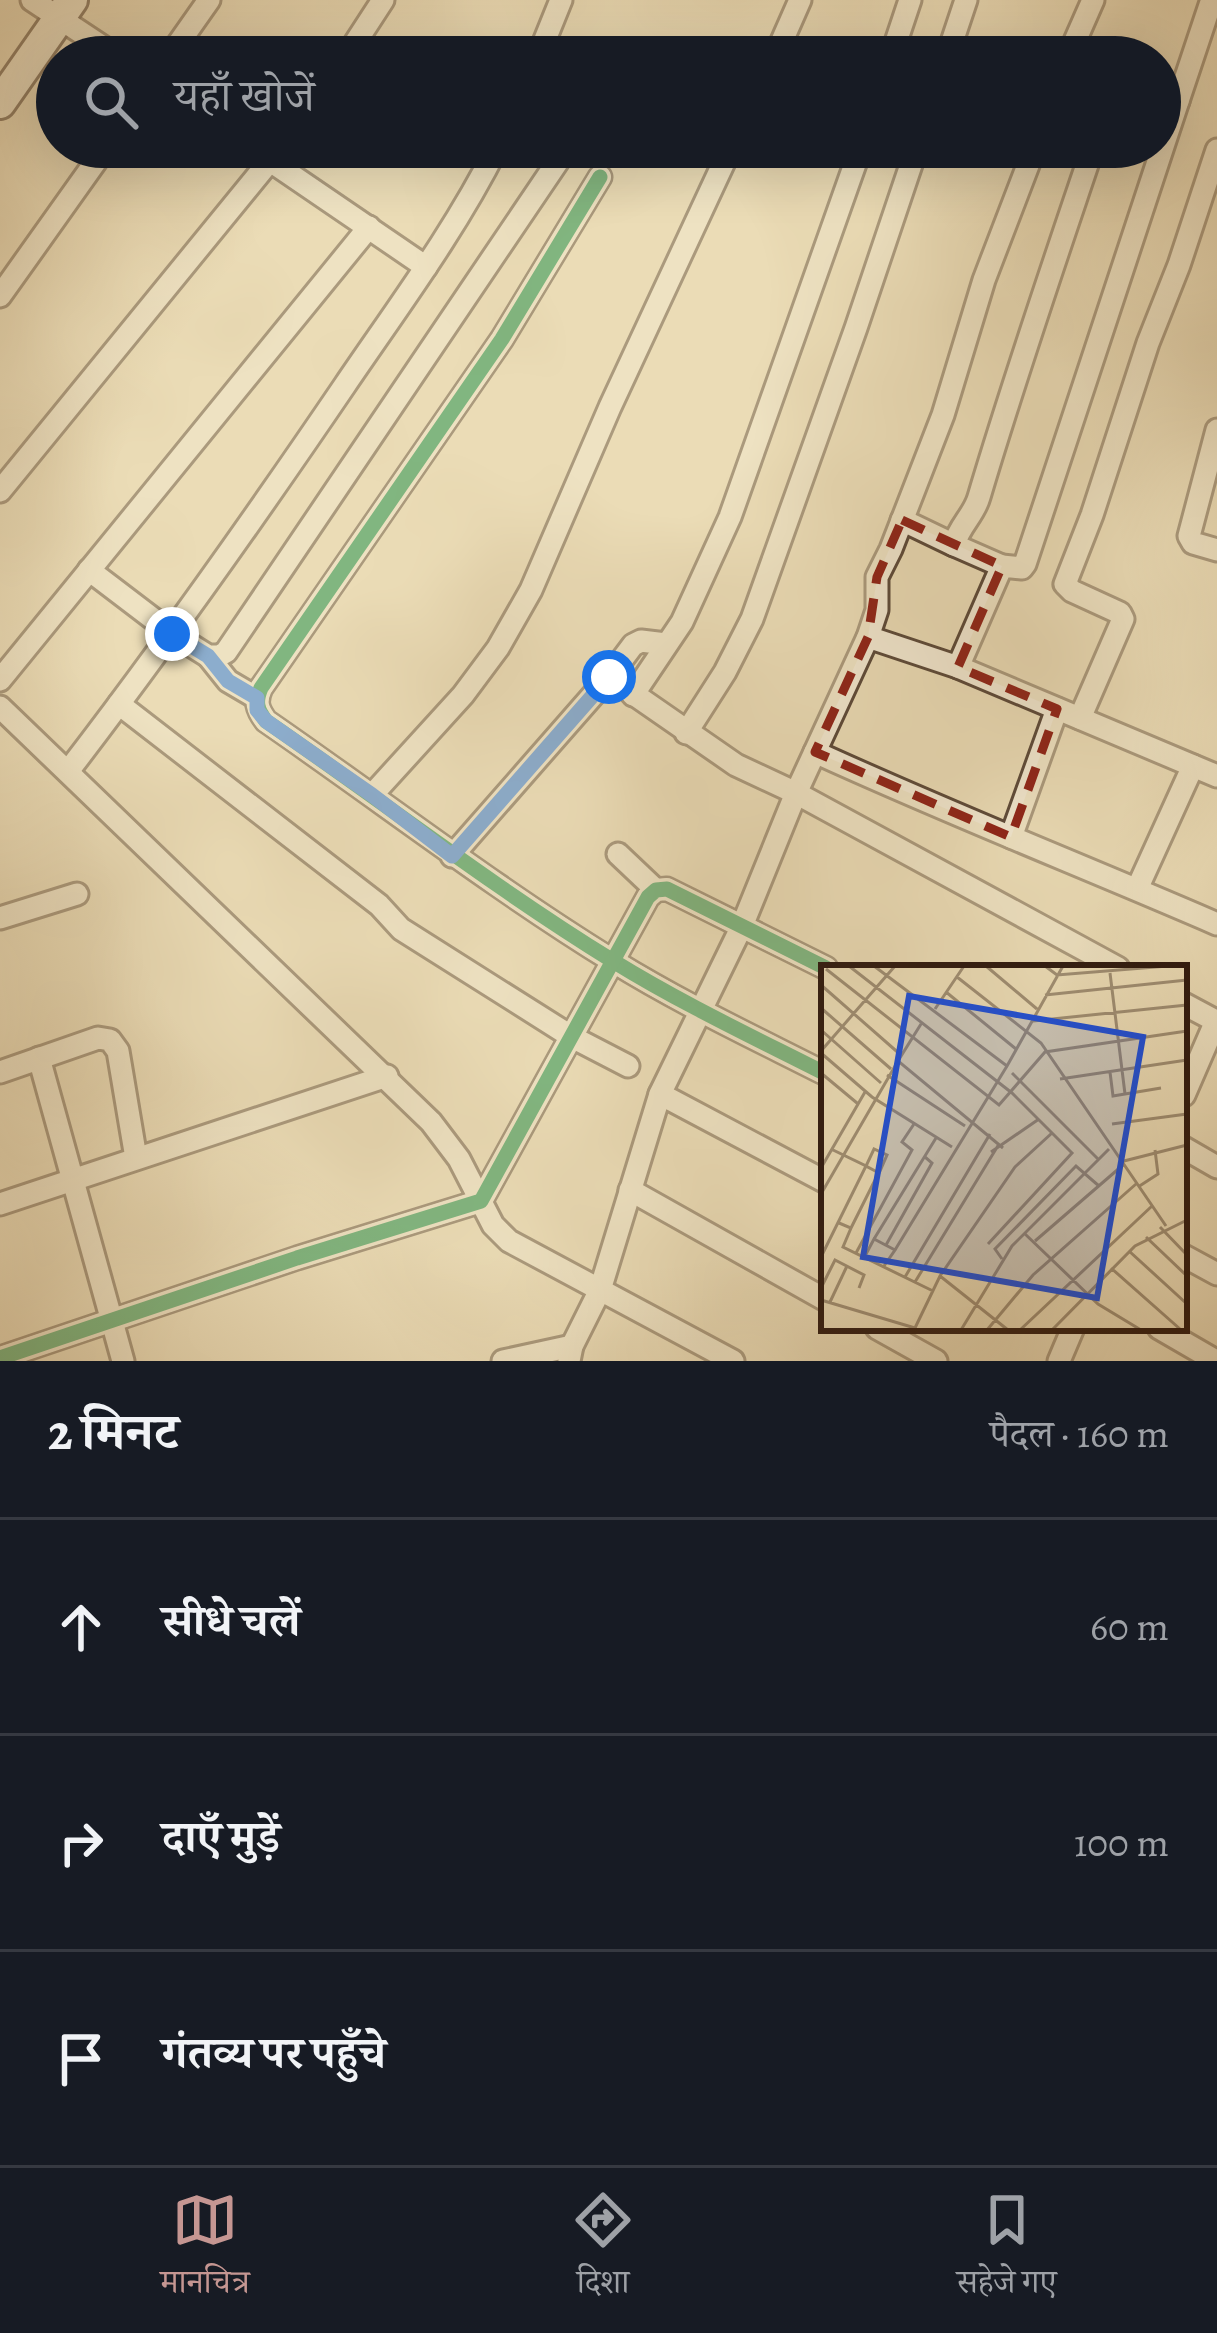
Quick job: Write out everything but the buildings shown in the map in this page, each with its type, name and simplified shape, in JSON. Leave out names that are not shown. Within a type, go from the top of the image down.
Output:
[{"type":"street","points":[[32,0],[66,9],[95,36]]},
{"type":"street","points":[[183,36],[208,0]]},
{"type":"street","points":[[360,36],[383,0]]},
{"type":"street","points":[[546,36],[561,0]]},
{"type":"street","points":[[784,36],[800,0]]},
{"type":"street","points":[[898,36],[910,0]]},
{"type":"street","points":[[954,36],[967,0]]},
{"type":"street","points":[[1077,36],[1093,0]]},
{"type":"street","points":[[1181,68],[1206,4]]},
{"type":"street","points":[[47,36],[66,9]]},
{"type":"street","points":[[0,103],[36,52]]},
{"type":"street","points":[[1080,718],[1122,616],[1065,584],[1217,150]]},
{"type":"street","points":[[0,296],[91,168]]},
{"type":"street","points":[[0,490],[264,168]]},
{"type":"street","points":[[294,168],[426,267]]},
{"type":"street","points":[[69,770],[172,634],[426,267],[486,168]]},
{"type":"street","points":[[208,656],[226,652],[553,168]]},
{"type":"street","points":[[372,795],[463,695],[498,648],[531,590],[721,168]]},
{"type":"street","points":[[633,694],[682,622],[730,517],[854,168]]},
{"type":"street","points":[[686,733],[752,619],[910,168]]},
{"type":"street","points":[[502,1361],[570,1353],[600,1290],[660,1094],[742,926],[868,637],[877,610],[877,578],[943,415],[984,280],[1027,168]]},
{"type":"street","points":[[954,545],[958,530],[976,507],[1086,168]]},
{"type":"street","points":[[902,520],[1002,566],[1022,568],[1025,564],[1147,168]]},
{"type":"street","points":[[600,177],[502,339],[260,688],[257,710],[452,856],[614,962],[821,1072]]},
{"type":"street","points":[[0,680],[369,227]]},
{"type":"street","points":[[1216,438],[1189,536],[1192,543],[1217,550]]},
{"type":"street","points":[[958,667],[1002,566]]},
{"type":"street","points":[[89,570],[208,656],[228,681],[257,698]]},
{"type":"street","points":[[868,637],[958,667],[1217,776]]},
{"type":"street","points":[[452,856],[633,645],[641,640],[666,644]]},
{"type":"street","points":[[609,677],[736,765],[1112,965]]},
{"type":"street","points":[[119,704],[379,905],[401,929],[572,1037],[628,1066]]},
{"type":"street","points":[[1,709],[431,1122],[459,1159],[493,1225],[509,1241],[733,1361]]},
{"type":"street","points":[[1011,837],[1057,709]]},
{"type":"street","points":[[815,752],[1217,924]]},
{"type":"street","points":[[1137,890],[1193,766]]},
{"type":"street","points":[[618,854],[656,890]]},
{"type":"street","points":[[0,1358],[481,1201],[656,890],[667,890],[821,966]]},
{"type":"street","points":[[0,918],[77,894]]},
{"type":"street","points":[[1187,1006],[1217,1021],[1209,1058],[1187,1091]]},
{"type":"street","points":[[0,1072],[98,1038],[110,1040],[118,1051],[136,1158]]},
{"type":"street","points":[[39,1058],[123,1361]]},
{"type":"street","points":[[0,1204],[387,1076]]},
{"type":"street","points":[[660,1094],[821,1179]]},
{"type":"street","points":[[1187,1150],[1217,1167]]},
{"type":"street","points":[[631,1190],[821,1296]]},
{"type":"street","points":[[1187,1258],[1217,1274]]},
{"type":"street","points":[[882,1331],[936,1361]]},
{"type":"street","points":[[1058,1361],[1072,1331]]},
{"type":"street","points":[[1164,1331],[1216,1361]]},
{"type":"highlighted area","points":[[902,520],[1002,566],[958,667],[1057,709],[1011,837],[815,752],[868,637],[877,577]]},
{"type":"cycle path","points":[[600,177],[502,339],[261,688],[258,705],[266,721],[568,933],[665,991],[821,1071]]},
{"type":"cycle path","points":[[0,1358],[481,1201],[656,890],[667,889],[821,966]]},
{"type":"route","points":[[172,634],[208,656],[228,681],[257,698],[257,710],[266,721],[452,856],[609,677]]}]
